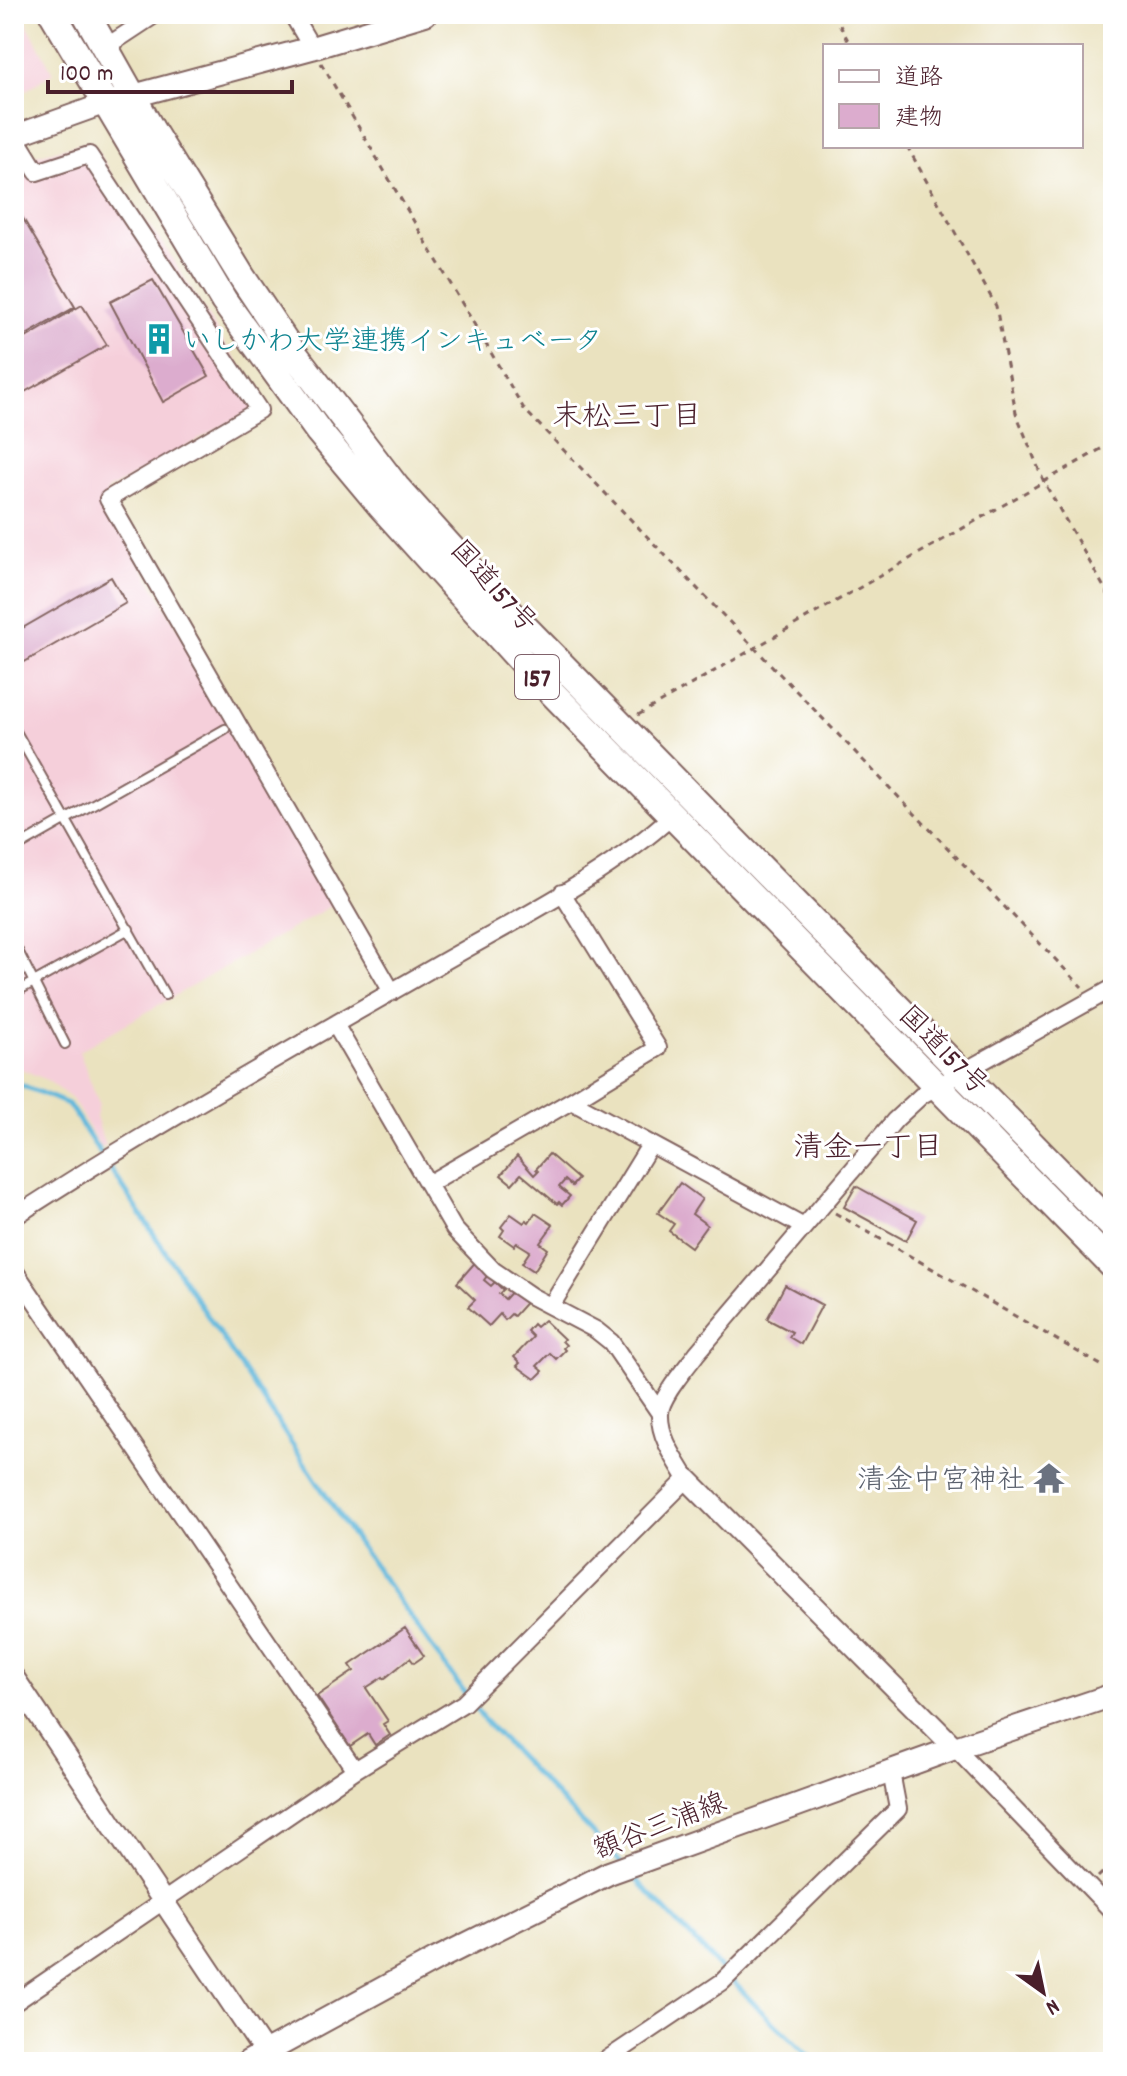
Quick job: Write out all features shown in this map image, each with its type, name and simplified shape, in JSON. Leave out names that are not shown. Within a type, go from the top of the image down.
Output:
[{"type":"highway","name":"国道157号","points":[[53,14],[224,301],[319,432],[380,505],[502,641],[1113,1266]]},
{"type":"highway","name":"国道157号","points":[[86,14],[242,277],[357,439],[396,487],[497,599],[1113,1227]]},
{"type":"main road","points":[[106,103],[312,48],[387,19],[425,14]]},
{"type":"main road","name":"額谷三浦線","points":[[261,2058],[437,1959],[637,1861],[1113,1695]]},
{"type":"street","points":[[106,47],[156,14]]},
{"type":"street","points":[[292,14],[312,48]]},
{"type":"street","points":[[106,103],[14,139],[37,172],[89,155],[259,410],[108,499],[392,992]]},
{"type":"street","points":[[14,1217],[95,1164],[562,893],[649,838],[673,815]]},
{"type":"street","points":[[428,1184],[658,1048],[562,893]]},
{"type":"street","points":[[659,1412],[697,1353],[895,1120],[936,1085],[1113,988]]},
{"type":"street","points":[[336,1026],[454,1229],[493,1270],[596,1330],[611,1342],[659,1412],[667,1445],[687,1479],[1113,1912]]},
{"type":"street","points":[[571,1101],[804,1227]]},
{"type":"street","points":[[551,1306],[650,1145]]},
{"type":"street","points":[[14,1270],[355,1770]]},
{"type":"street","points":[[14,2003],[355,1770],[470,1697],[687,1479]]},
{"type":"street","points":[[14,1678],[165,1901],[261,2058]]},
{"type":"street","points":[[603,2062],[722,1982],[898,1809],[891,1772]]},
{"type":"lane","points":[[14,728],[165,995]]},
{"type":"lane","points":[[14,849],[225,729]]},
{"type":"lane","points":[[14,993],[129,929]]},
{"type":"lane","points":[[14,943],[65,1044]]},
{"type":"path","points":[[834,14],[850,44]]},
{"type":"path","points":[[312,48],[524,409],[1093,998]]},
{"type":"path","points":[[908,148],[996,306],[1016,413],[1044,482],[1113,603]]},
{"type":"path","points":[[621,725],[1113,442]]},
{"type":"path","points":[[822,1205],[1113,1372]]},
{"type":"shaded area","points":[[14,14],[22,14],[53,73],[14,98]]},
{"type":"shaded area","points":[[91,141],[115,180],[165,247],[228,349],[266,402],[108,490],[105,501],[336,903],[79,1051],[99,1104],[96,1117],[105,1146],[101,1148],[72,1099],[47,1080],[14,1066],[14,161]]},
{"type":"building","points":[[14,203],[75,307],[14,342]]},
{"type":"building","name":"いしかわ大学連携インキュベータ","points":[[153,280],[209,376],[163,402],[110,302]]},
{"type":"building","points":[[82,305],[107,345],[14,398],[14,345]]},
{"type":"building","points":[[111,577],[126,603],[14,668],[14,633]]},
{"type":"building","points":[[549,1154],[578,1179],[572,1186],[565,1180],[559,1187],[570,1196],[562,1205],[521,1174],[512,1184],[501,1175],[517,1156],[534,1175]]},
{"type":"building","points":[[680,1183],[702,1199],[692,1214],[707,1225],[691,1247],[669,1231],[674,1224],[658,1213]]},
{"type":"building","points":[[856,1186],[917,1220],[906,1241],[844,1207]]},
{"type":"building","points":[[535,1213],[553,1225],[540,1243],[548,1249],[534,1271],[522,1263],[530,1251],[517,1243],[514,1246],[500,1236],[504,1230],[501,1227],[511,1214],[524,1223],[526,1220],[529,1222]]},
{"type":"building","points":[[479,1258],[489,1268],[484,1273],[487,1276],[484,1280],[491,1286],[495,1282],[503,1290],[499,1294],[505,1299],[518,1285],[531,1297],[514,1316],[511,1314],[505,1320],[500,1314],[489,1326],[468,1307],[475,1300],[457,1283]]},
{"type":"building","points":[[785,1285],[822,1305],[801,1344],[789,1337],[792,1332],[767,1319]]},
{"type":"building","points":[[544,1320],[564,1339],[562,1341],[566,1345],[556,1359],[550,1353],[537,1366],[543,1371],[535,1379],[517,1366],[520,1363],[514,1357],[533,1337],[527,1331],[533,1324],[536,1327]]},
{"type":"building","points":[[405,1628],[424,1656],[414,1663],[410,1658],[384,1679],[366,1688],[388,1721],[383,1724],[390,1735],[375,1745],[368,1734],[350,1746],[317,1696],[354,1671],[350,1665]]},
{"type":"waterway","points":[[14,1082],[68,1104],[350,1532],[483,1719],[620,1862]]},
{"type":"waterway","points":[[630,1873],[759,2009],[815,2062]]},
{"type":"place","name":"いしかわ大学連携インキュベータ","points":[[159,339]]},
{"type":"place","name":"清金中宮神社","points":[[1049,1478]]},
{"type":"district","name":"末松三丁目","points":[[627,415]]},
{"type":"district","name":"清金一丁目","points":[[868,1146]]}]
